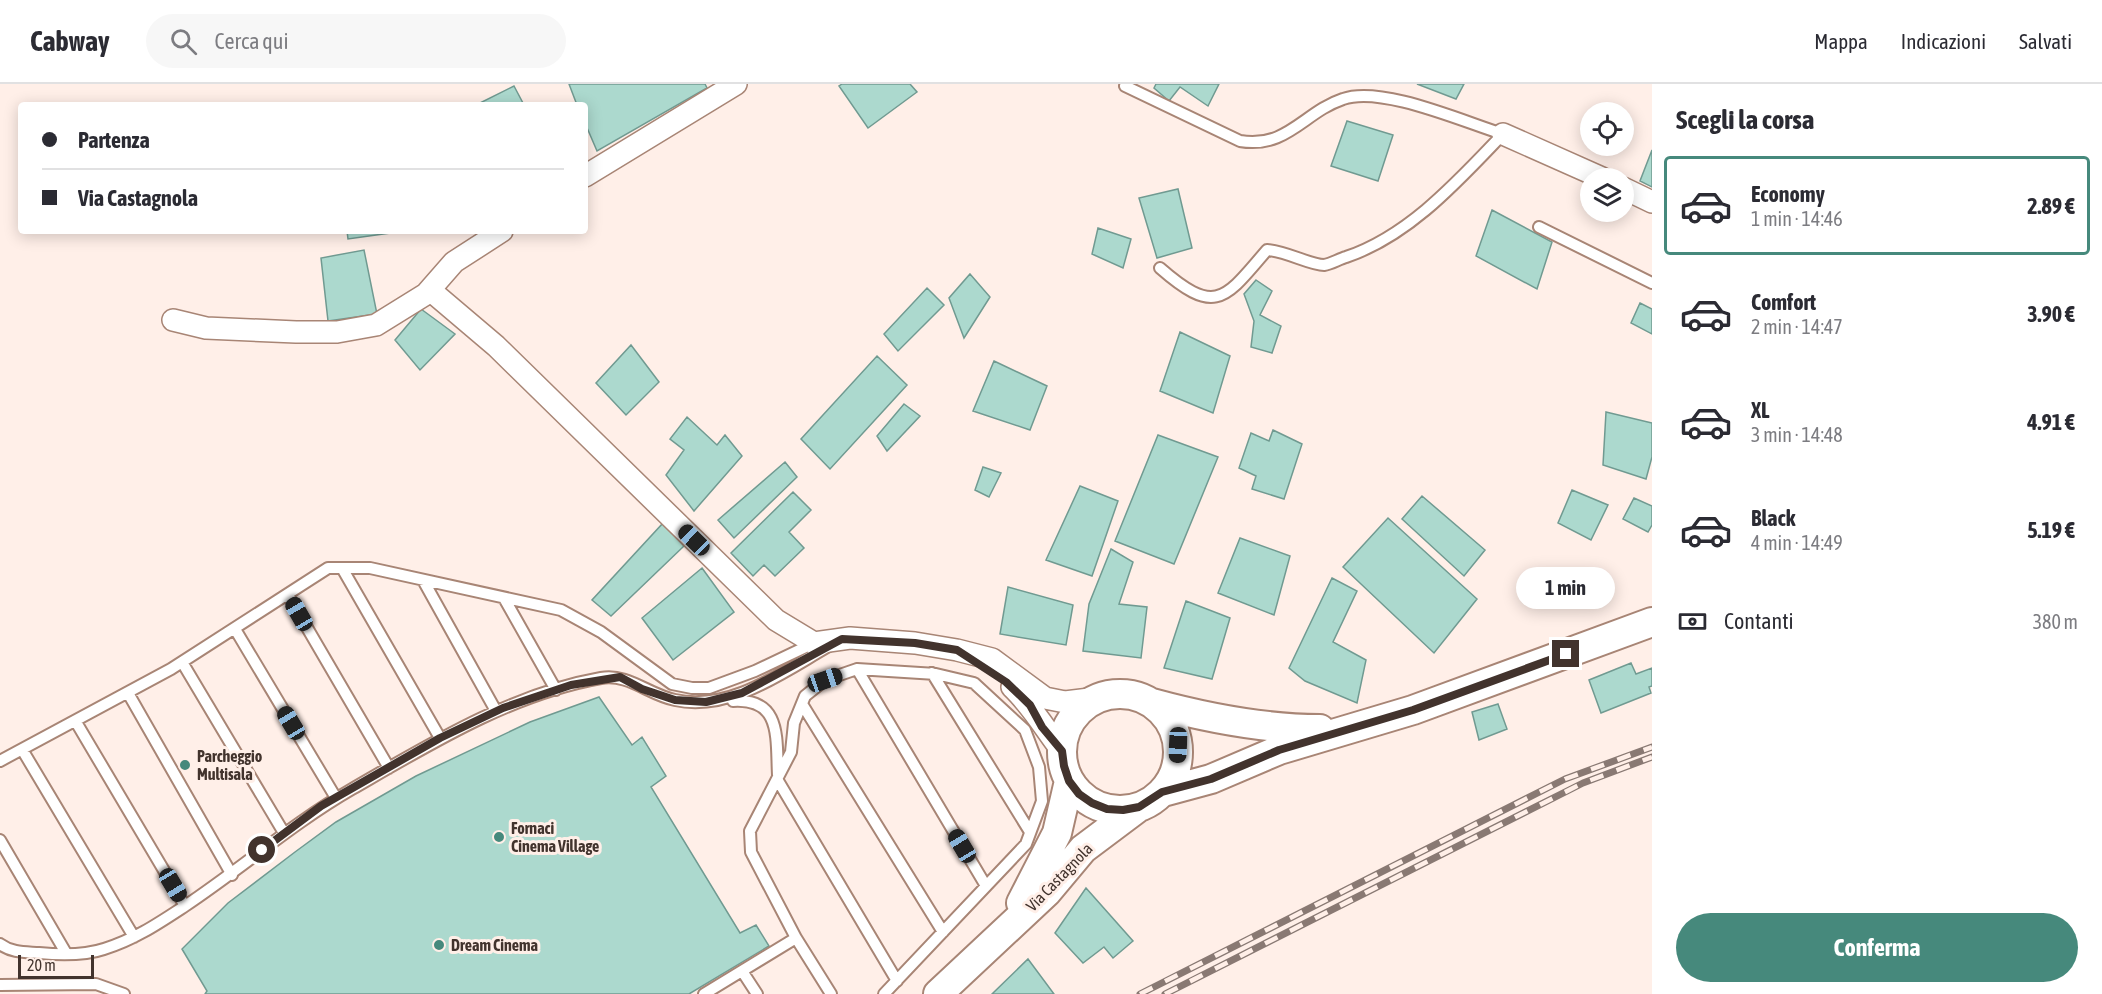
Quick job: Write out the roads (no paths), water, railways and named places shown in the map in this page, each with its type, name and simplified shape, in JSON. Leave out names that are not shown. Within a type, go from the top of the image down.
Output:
[{"type":"main road","points":[[1352,729],[1272,728],[1195,715],[1134,696],[1116,694],[1098,698],[1083,707],[1072,719],[1065,734],[1062,751],[1069,781],[1092,803],[1107,809],[1123,810],[1139,807],[1162,792],[1211,779],[1279,750],[1352,729],[1413,710],[1652,622]]},
{"type":"main road","points":[[1152,703],[1164,714],[1173,729],[1178,745],[1177,762],[1172,778],[1162,792]]},
{"type":"main road","points":[[1009,926],[1057,833],[1069,781]]},
{"type":"main road","name":"Via Castagnola","points":[[938,994],[1047,892],[1083,849],[1139,807]]},
{"type":"street","points":[[588,174],[736,84]]},
{"type":"street","points":[[1503,134],[1580,168]]},
{"type":"street","points":[[1634,193],[1652,202]]},
{"type":"street","points":[[172,320],[206,328],[337,332],[376,325],[400,312],[430,290],[454,262],[497,234]]},
{"type":"street","points":[[430,290],[496,346],[776,620],[814,643],[842,639],[915,643],[957,650],[993,659],[1045,698],[1065,702],[1098,698]]},
{"type":"street","points":[[957,650],[1006,682],[1030,705],[1042,727],[1062,751]]},
{"type":"lane","points":[[1125,86],[1240,141],[1258,144],[1284,135],[1342,99],[1362,95],[1390,98],[1503,134],[1450,189],[1387,239],[1353,255],[1324,265],[1281,250],[1267,250],[1244,279],[1228,291],[1210,298],[1186,291],[1160,267]]},
{"type":"lane","points":[[1539,227],[1652,283]]},
{"type":"lane","points":[[0,761],[23,751],[182,662],[328,568],[370,568],[561,610],[601,632],[672,684],[692,688],[709,688],[756,671],[814,643]]},
{"type":"lane","points":[[342,568],[440,738]]},
{"type":"lane","points":[[423,580],[496,711]]},
{"type":"lane","points":[[288,595],[389,768]]},
{"type":"lane","points":[[504,598],[556,690]]},
{"type":"lane","points":[[235,629],[336,798]]},
{"type":"lane","points":[[706,702],[742,693],[842,639]]},
{"type":"lane","points":[[182,662],[284,833]]},
{"type":"lane","points":[[857,669],[986,886]]},
{"type":"lane","points":[[831,994],[796,938],[752,852],[750,831],[791,752],[794,723],[805,696],[825,680],[857,669],[932,673],[975,683],[1025,730],[1039,767],[1042,801],[1026,844],[884,994]]},
{"type":"lane","points":[[932,673],[1030,832]]},
{"type":"lane","points":[[0,944],[8,951],[66,953],[102,950],[134,937],[232,875],[284,833],[336,798],[440,738],[496,711],[556,690],[603,678],[620,677],[642,689],[675,700],[706,702],[749,700],[766,708],[776,727],[777,777],[897,981]]},
{"type":"lane","points":[[128,693],[232,875]]},
{"type":"lane","points":[[802,704],[943,932]]},
{"type":"lane","points":[[76,722],[185,906]]},
{"type":"lane","points":[[23,751],[134,937]]},
{"type":"lane","points":[[0,840],[66,953]]},
{"type":"lane","points":[[704,994],[796,938]]},
{"type":"lane","points":[[742,971],[757,994]]},
{"type":"lane","points":[[0,985],[96,984],[124,994]]},
{"type":"railway","points":[[1140,994],[1565,779],[1652,747]]},
{"type":"railway","points":[[1165,994],[1583,783],[1652,757]]},
{"type":"place","name":"Parcheggio Multisala","points":[[185,765]]},
{"type":"place","name":"Fornaci Cinema Village","points":[[499,837]]},
{"type":"place","name":"Dream Cinema","points":[[439,945]]}]
